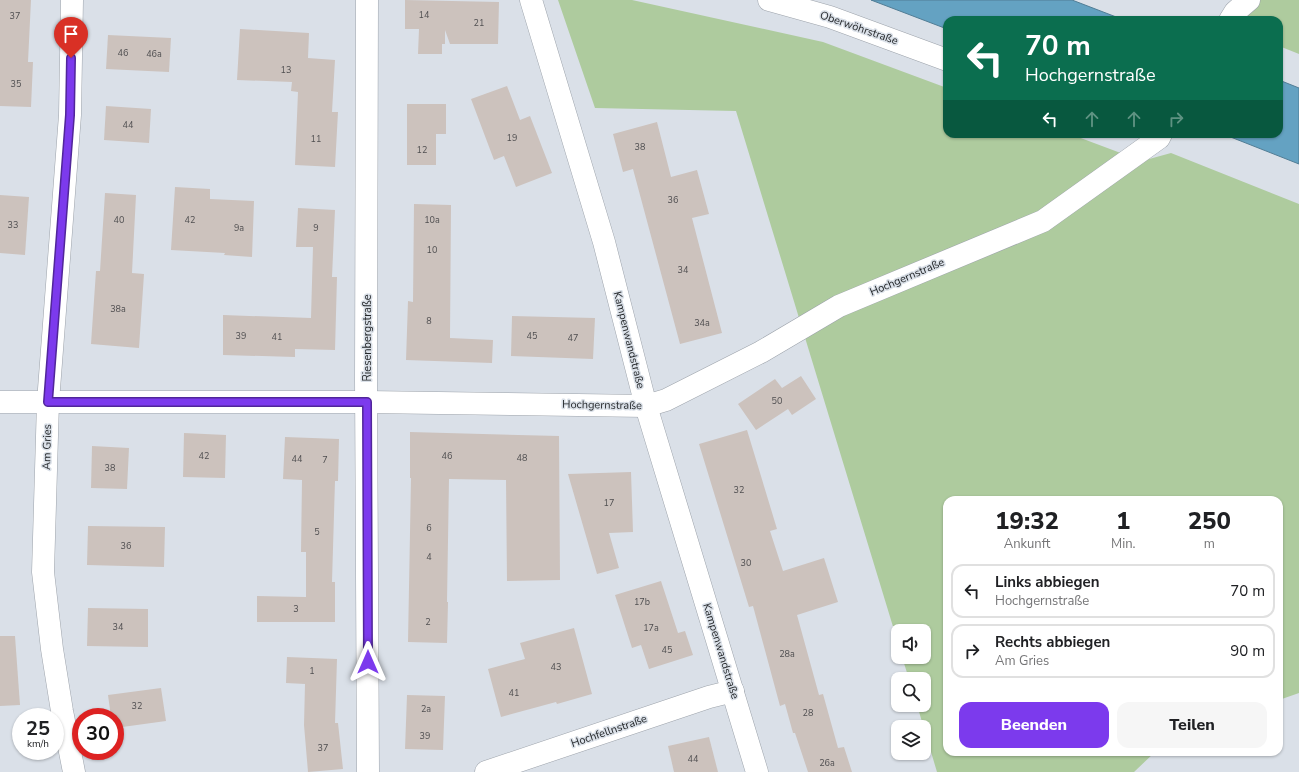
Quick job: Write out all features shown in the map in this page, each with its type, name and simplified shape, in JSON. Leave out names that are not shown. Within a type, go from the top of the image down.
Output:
[{"type":"street","name":"Am Gries","points":[[72,0],[70,115],[48,402],[43,572],[53,657],[74,772]]},
{"type":"street","name":"Riesenbergstraße","points":[[367,0],[368,772]]},
{"type":"street","name":"Kampenwandstraße","points":[[531,0],[604,242],[646,406],[757,772]]},
{"type":"street","name":"Oberwöhrstraße","points":[[769,0],[830,17],[943,59]]},
{"type":"street","points":[[1232,16],[1249,0]]},
{"type":"street","name":"Hochgernstraße","points":[[0,402],[367,402],[646,406],[666,400],[761,352],[839,306],[1043,221],[1152,138]]},
{"type":"street","name":"Hochfellnstraße","points":[[486,772],[710,697],[733,691]]},
{"type":"green space","points":[[558,0],[632,0],[823,42],[943,87],[943,138],[1081,138],[1142,161],[1171,153],[1299,204],[1299,693],[1283,699],[1283,496],[943,496],[943,756],[1151,756],[1134,772],[937,772],[931,752],[931,720],[921,720],[919,712],[931,712],[931,672],[907,672],[904,664],[931,664],[931,624],[892,624],[736,111],[595,108]]},
{"type":"green space","points":[[1244,0],[1299,0],[1299,54],[1283,48],[1283,16],[1248,16]]},
{"type":"water","points":[[871,0],[1072,0],[1114,16],[943,16],[943,27]]},
{"type":"water","points":[[1283,82],[1299,88],[1299,164],[1233,138],[1283,138]]},
{"type":"building","points":[[0,0],[31,0],[28,62],[33,62],[31,107],[0,106]]},
{"type":"building","points":[[405,0],[499,2],[498,44],[450,44],[445,30],[445,44],[442,44],[442,54],[418,54],[419,29],[405,29]]},
{"type":"building","points":[[240,29],[309,33],[308,58],[335,60],[332,112],[338,112],[335,167],[295,165],[298,92],[291,91],[292,82],[237,80]]},
{"type":"building","points":[[108,35],[171,38],[169,72],[106,69]]},
{"type":"building","points":[[507,86],[520,120],[530,116],[552,173],[516,187],[504,156],[494,160],[471,99]]},
{"type":"building","points":[[407,104],[446,104],[446,134],[436,134],[436,165],[407,165]]},
{"type":"building","points":[[106,106],[151,109],[149,143],[104,140]]},
{"type":"building","points":[[657,122],[671,177],[697,170],[709,214],[692,218],[722,333],[680,344],[633,169],[623,172],[613,134]]},
{"type":"building","points":[[175,187],[210,189],[210,199],[254,201],[252,257],[224,255],[225,253],[171,250]]},
{"type":"building","points":[[105,193],[136,195],[132,273],[144,274],[139,348],[91,344],[96,271],[100,271]]},
{"type":"building","points":[[0,195],[29,197],[25,255],[0,253]]},
{"type":"building","points":[[414,204],[451,205],[450,338],[493,340],[492,363],[406,360],[408,301],[413,302]]},
{"type":"building","points":[[298,208],[335,210],[332,277],[337,277],[335,350],[295,349],[295,357],[223,355],[223,315],[311,318],[313,247],[296,247]]},
{"type":"building","points":[[512,316],[595,318],[593,359],[511,356]]},
{"type":"building","points":[[801,376],[816,399],[792,415],[788,409],[756,430],[738,404],[775,379],[782,388]]},
{"type":"building","points":[[747,430],[777,529],[770,531],[783,571],[824,558],[838,602],[797,615],[819,695],[823,694],[838,748],[844,747],[852,772],[808,772],[795,733],[793,733],[785,704],[780,706],[753,606],[749,607],[699,444]]},
{"type":"building","points":[[410,432],[559,436],[560,580],[507,581],[506,480],[449,479],[447,643],[408,642],[411,478]]},
{"type":"building","points":[[184,433],[226,435],[225,478],[183,477]]},
{"type":"building","points":[[285,437],[339,439],[338,481],[335,481],[332,582],[335,582],[335,622],[257,622],[257,596],[306,597],[306,552],[301,552],[302,480],[283,479]]},
{"type":"building","points":[[92,446],[129,448],[127,489],[91,488]]},
{"type":"building","points":[[631,472],[633,532],[609,533],[619,568],[597,574],[568,474]]},
{"type":"building","points":[[88,526],[165,527],[164,567],[87,565]]},
{"type":"building","points":[[661,581],[678,633],[685,631],[693,655],[649,669],[641,645],[632,648],[615,595]]},
{"type":"building","points":[[88,608],[148,609],[148,647],[87,646]]},
{"type":"building","points":[[574,628],[592,694],[501,717],[488,669],[525,659],[520,643]]},
{"type":"building","points":[[0,636],[15,636],[20,705],[0,706]]},
{"type":"building","points":[[287,657],[337,659],[335,723],[338,723],[343,769],[308,772],[304,725],[305,684],[286,683]]},
{"type":"building","points":[[161,688],[166,721],[124,727],[124,708],[110,708],[108,695]]},
{"type":"building","points":[[407,695],[445,696],[443,750],[405,749]]},
{"type":"building","points":[[709,737],[718,772],[674,772],[668,746]]},
{"type":"route","points":[[71,58],[70,115],[48,402],[367,402],[368,662]]}]
